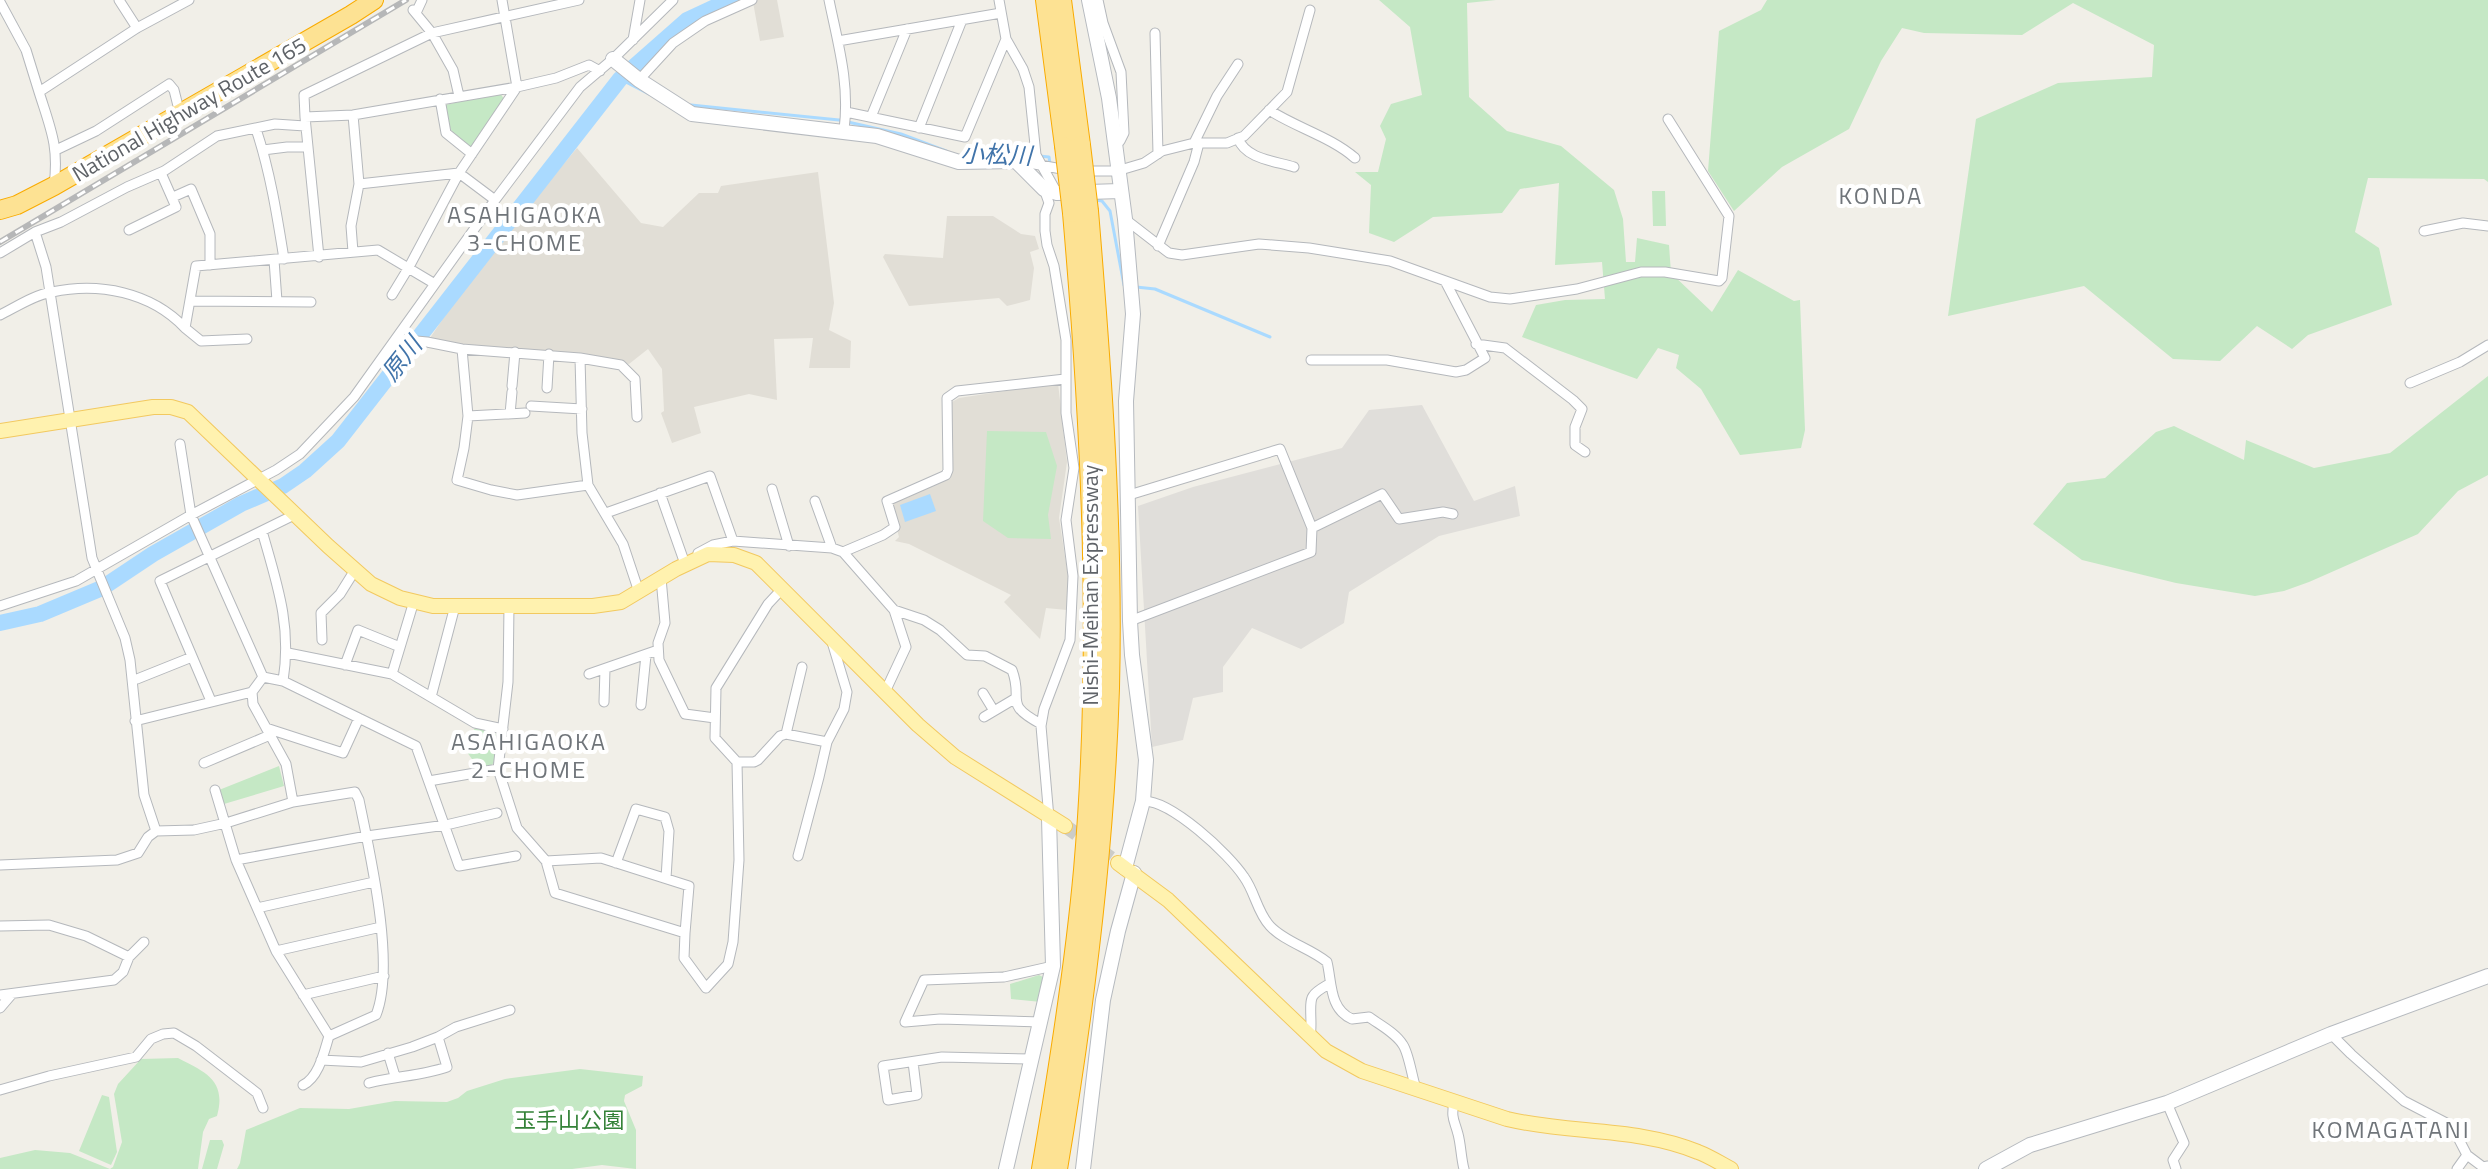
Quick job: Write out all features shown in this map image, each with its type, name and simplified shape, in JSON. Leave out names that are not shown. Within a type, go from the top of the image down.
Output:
[{"type":"highway","name":"National Highway Route 165","points":[[0,210],[54,186],[374,0]]},
{"type":"highway","name":"Nishi-Meihan Expressway","points":[[1045,0],[1072,146]]},
{"type":"highway","name":"Nishi-Meihan Expressway","points":[[1058,1169],[1092,947],[1105,788],[1110,582],[1106,477],[1072,146],[1062,0]]},
{"type":"highway","name":"Nishi-Meihan Expressway","points":[[1041,1169],[1080,901],[1092,690],[1093,600],[1080,212]]},
{"type":"main road","points":[[0,431],[153,407],[171,407],[188,412],[292,514],[371,584],[400,598],[433,606],[593,606],[621,602],[680,565],[708,554],[734,555],[756,563],[918,725],[955,757],[1065,826]]},
{"type":"main road","points":[[1126,868],[1168,900],[1326,1051],[1350,1065],[1531,1125],[1663,1141],[1698,1152],[1731,1169]]},
{"type":"street","points":[[119,0],[137,28]]},
{"type":"street","points":[[39,92],[137,28],[189,0]]},
{"type":"street","points":[[422,0],[415,12],[432,33],[453,70],[459,96]]},
{"type":"street","points":[[392,295],[459,173],[517,87],[502,0]]},
{"type":"street","points":[[319,257],[304,95],[432,33],[543,3],[579,0]]},
{"type":"street","points":[[633,40],[640,0]]},
{"type":"street","points":[[0,606],[98,575],[262,482],[300,454],[354,397],[376,364],[400,339],[495,200],[580,87],[616,62],[673,0]]},
{"type":"street","points":[[636,78],[673,43],[705,21],[752,0]]},
{"type":"street","points":[[829,0],[843,58],[844,130]]},
{"type":"street","points":[[999,0],[1006,39],[1029,87],[1036,155],[1050,191],[1045,214],[1047,245],[1054,266],[1066,340],[1066,413],[1074,468],[1066,520],[1073,576],[1070,640],[1041,724],[1049,818],[1053,966],[1006,1169]]},
{"type":"street","points":[[1083,1169],[1103,1000],[1118,931],[1126,868],[1143,801],[1146,760],[1130,621],[1126,401],[1133,314],[1125,219],[1105,74],[1089,0]]},
{"type":"street","points":[[1098,0],[1121,72],[1124,133],[1120,141],[1114,142]]},
{"type":"street","points":[[0,2],[26,50],[39,92],[56,150],[54,186]]},
{"type":"street","points":[[616,62],[692,114],[844,130],[877,136],[959,162],[1016,161],[1043,167],[1117,171],[1144,163],[1158,154],[1197,143],[1227,143],[1244,136],[1287,92],[1310,10]]},
{"type":"street","points":[[838,41],[1001,13]]},
{"type":"street","points":[[919,128],[962,20]]},
{"type":"street","points":[[871,117],[907,29]]},
{"type":"street","points":[[1155,33],[1158,154]]},
{"type":"street","points":[[846,112],[965,137],[1006,39]]},
{"type":"street","points":[[1158,246],[1194,162],[1197,143],[1217,96],[1238,64]]},
{"type":"street","points":[[0,253],[35,232],[161,173],[217,136],[275,124],[353,115],[517,87],[556,78],[589,65],[600,71]]},
{"type":"street","points":[[56,150],[96,131],[169,84],[174,90],[180,114]]},
{"type":"street","points":[[440,99],[446,133],[472,154]]},
{"type":"street","points":[[1269,110],[1292,125],[1356,154]]},
{"type":"street","points":[[353,115],[359,184],[351,226],[353,252]]},
{"type":"street","points":[[1125,219],[1169,253],[1182,255],[1259,244],[1309,248],[1390,261],[1490,297],[1510,299],[1577,289],[1641,272],[1665,272],[1719,281],[1722,278],[1729,216],[1668,119]]},
{"type":"street","points":[[256,129],[263,150],[279,260],[277,301]]},
{"type":"street","points":[[1238,138],[1241,147],[1251,154],[1294,167]]},
{"type":"street","points":[[263,150],[307,147]]},
{"type":"street","points":[[1016,161],[1050,191],[1120,191]]},
{"type":"street","points":[[129,230],[176,207],[161,173]]},
{"type":"street","points":[[359,184],[459,173],[495,200]]},
{"type":"street","points":[[173,197],[191,189],[210,234],[210,265]]},
{"type":"street","points":[[2424,231],[2463,223],[2488,226]]},
{"type":"street","points":[[35,232],[46,267],[92,558],[127,649],[144,795],[156,831]]},
{"type":"street","points":[[185,328],[196,266],[378,250],[435,284]]},
{"type":"street","points":[[1311,360],[1387,360],[1456,372],[1466,370],[1485,358],[1445,281]]},
{"type":"street","points":[[0,315],[50,292],[111,289],[171,313],[201,341],[247,339]]},
{"type":"street","points":[[190,301],[311,302]]},
{"type":"street","points":[[400,339],[462,349],[549,354],[621,365],[635,379],[637,417]]},
{"type":"street","points":[[1476,344],[1505,348],[1573,400],[1582,409],[1575,427],[1575,445],[1585,452]]},
{"type":"street","points":[[2410,383],[2460,362],[2488,345]]},
{"type":"street","points":[[462,349],[468,416],[457,480],[517,495],[588,485]]},
{"type":"street","points":[[510,414],[515,352]]},
{"type":"street","points":[[547,388],[549,354]]},
{"type":"street","points":[[580,358],[588,485],[623,544],[639,592]]},
{"type":"street","points":[[843,552],[895,527],[887,501],[946,475],[947,398],[957,391],[1065,379]]},
{"type":"street","points":[[468,416],[582,409]]},
{"type":"street","points":[[180,444],[192,519],[263,677]]},
{"type":"street","points":[[1129,495],[1280,449],[1312,528],[1311,552],[1130,621]]},
{"type":"street","points":[[606,513],[710,476],[733,541]]},
{"type":"street","points":[[772,489],[789,546]]},
{"type":"street","points":[[660,493],[680,565],[713,545],[733,541],[832,548],[843,552],[894,610],[906,647],[885,692]]},
{"type":"street","points":[[1312,528],[1382,494],[1399,519],[1443,512],[1453,514]]},
{"type":"street","points":[[815,501],[832,548]]},
{"type":"street","points":[[211,701],[160,581],[292,514]]},
{"type":"street","points":[[262,531],[283,609],[288,653],[283,681]]},
{"type":"street","points":[[322,640],[321,613],[340,594],[355,570]]},
{"type":"street","points":[[661,578],[665,623],[658,643],[659,660],[685,714],[715,718]]},
{"type":"street","points":[[546,861],[601,858],[689,886],[684,958],[706,988],[728,964],[733,942],[739,860],[737,762],[715,738],[716,688],[768,604],[782,589]]},
{"type":"street","points":[[392,674],[414,601]]},
{"type":"street","points":[[431,697],[455,606]]},
{"type":"street","points":[[509,606],[508,682],[498,769],[517,828],[546,861],[555,893],[685,933]]},
{"type":"street","points":[[894,610],[924,620],[967,655],[985,656],[1012,670],[1022,714],[1041,724]]},
{"type":"street","points":[[345,665],[358,630],[400,647]]},
{"type":"street","points":[[798,856],[827,742],[844,709],[847,692],[832,639]]},
{"type":"street","points":[[589,674],[658,650]]},
{"type":"street","points":[[288,653],[392,674],[475,723],[503,729]]},
{"type":"street","points":[[641,705],[646,655]]},
{"type":"street","points":[[137,679],[192,657]]},
{"type":"street","points":[[786,734],[802,667]]},
{"type":"street","points":[[604,702],[605,669]]},
{"type":"street","points":[[263,677],[283,681],[416,746],[459,866],[516,856]]},
{"type":"street","points":[[263,677],[252,692],[253,704],[286,764],[293,802]]},
{"type":"street","points":[[135,721],[252,692]]},
{"type":"street","points":[[983,693],[994,711]]},
{"type":"street","points":[[984,717],[1016,698]]},
{"type":"street","points":[[204,763],[268,732],[343,753],[359,718]]},
{"type":"street","points":[[737,762],[758,760],[780,736],[786,734],[827,742]]},
{"type":"street","points":[[429,781],[498,769]]},
{"type":"street","points":[[215,790],[236,860],[276,951],[329,1036]]},
{"type":"street","points":[[0,865],[117,860],[138,853],[156,831],[194,830],[293,802],[355,792],[367,836],[381,927],[384,976],[381,1004],[376,1015],[329,1036],[310,1082],[303,1085]]},
{"type":"street","points":[[1143,801],[1157,803],[1208,837],[1245,877],[1261,914],[1270,926],[1327,962],[1329,984],[1340,1011],[1352,1019],[1369,1017],[1403,1045],[1416,1089]]},
{"type":"street","points":[[616,863],[636,809],[665,817],[669,831],[666,878]]},
{"type":"street","points":[[236,860],[446,825],[497,813]]},
{"type":"street","points":[[257,908],[374,882]]},
{"type":"street","points":[[0,926],[49,925],[86,936],[129,957]]},
{"type":"street","points":[[276,951],[381,927]]},
{"type":"street","points":[[0,995],[114,980],[123,972],[129,957],[144,942]]},
{"type":"street","points":[[1041,1022],[940,1019],[905,1022],[924,980],[1004,977],[1053,966]]},
{"type":"street","points":[[303,995],[384,976]]},
{"type":"street","points":[[1986,1169],[2030,1145],[2167,1103],[2331,1034],[2488,976]]},
{"type":"street","points":[[1310,1036],[1313,1020],[1310,1002],[1329,984]]},
{"type":"street","points":[[0,1008],[12,994]]},
{"type":"street","points":[[321,1060],[361,1062],[510,1010]]},
{"type":"street","points":[[0,1090],[136,1057],[151,1039],[174,1033],[257,1093],[263,1108]]},
{"type":"street","points":[[2331,1034],[2404,1101],[2452,1126],[2467,1155],[2483,1167],[2488,1166]]},
{"type":"street","points":[[369,1083],[395,1076],[426,1075],[447,1067],[438,1037]]},
{"type":"street","points":[[388,1053],[395,1076]]},
{"type":"street","points":[[913,1062],[917,1095],[888,1100],[883,1066],[942,1057],[1032,1059]]},
{"type":"street","points":[[1454,1101],[1451,1118],[1459,1136],[1464,1169]]},
{"type":"street","points":[[2167,1103],[2184,1143],[2173,1160],[2176,1169]]},
{"type":"street","points":[[2457,1169],[2467,1155]]},
{"type":"shaded area","points":[[777,0],[784,37],[760,41],[753,2]]},
{"type":"shaded area","points":[[577,148],[641,223],[663,227],[699,193],[718,193],[721,186],[818,172],[834,303],[829,330],[851,341],[850,368],[809,368],[813,338],[774,339],[777,400],[749,394],[694,407],[701,433],[672,443],[661,413],[664,411],[662,369],[648,349],[629,364],[586,356],[453,344],[430,338],[477,268]]},
{"type":"shaded area","points":[[947,216],[993,216],[1021,234],[1035,236],[1039,249],[1030,252],[1034,268],[1030,300],[1007,306],[999,298],[909,306],[883,257],[885,254],[943,258]]},
{"type":"shaded area","points":[[1058,383],[1067,462],[1059,518],[1068,576],[1067,610],[1046,608],[1040,639],[1004,602],[1011,595],[909,544],[895,541],[899,537],[891,507],[896,501],[951,478],[952,402],[959,398]]},
{"type":"shaded area","points":[[1422,405],[1474,501],[1515,486],[1520,516],[1439,536],[1349,592],[1344,623],[1301,649],[1252,628],[1223,667],[1223,692],[1193,698],[1183,740],[1152,747],[1138,506],[1193,487],[1342,448],[1369,410]]},
{"type":"green space","points":[[1379,0],[1496,0],[1467,3],[1469,97],[1507,131],[1561,146],[1614,190],[1623,219],[1626,262],[1635,262],[1637,238],[1669,245],[1671,273],[1712,312],[1738,270],[1794,301],[1800,300],[1805,430],[1801,448],[1740,455],[1701,389],[1676,368],[1679,355],[1658,348],[1637,379],[1522,337],[1536,305],[1565,300],[1605,299],[1602,262],[1555,265],[1559,183],[1520,189],[1502,213],[1433,217],[1394,242],[1369,233],[1371,185],[1355,172],[1378,172],[1386,139],[1380,126],[1391,104],[1422,95],[1410,27]]},
{"type":"green space","points":[[1767,0],[2488,0],[2488,182],[2484,179],[2368,178],[2355,232],[2379,248],[2392,305],[2308,335],[2292,349],[2257,326],[2220,361],[2173,359],[2084,286],[1948,316],[1976,119],[2058,83],[2152,77],[2154,45],[2073,3],[2022,35],[1924,33],[1902,28],[1881,61],[1849,129],[1782,167],[1734,211],[1708,171],[1719,31],[1761,10]]},
{"type":"green space","points":[[500,93],[504,99],[470,147],[451,130],[445,105]]},
{"type":"green space","points":[[1652,191],[1665,191],[1666,226],[1653,226]]},
{"type":"green space","points":[[2488,376],[2488,475],[2458,491],[2418,534],[2284,591],[2255,596],[2176,583],[2082,560],[2033,524],[2067,483],[2105,478],[2156,432],[2174,426],[2244,460],[2246,440],[2314,468],[2390,453]]},
{"type":"green space","points":[[987,431],[1046,432],[1057,466],[1048,515],[1051,539],[1008,538],[983,521]]},
{"type":"green space","points":[[475,728],[493,730],[496,735],[494,763],[490,766],[477,766],[464,748]]},
{"type":"green space","points":[[279,766],[284,786],[224,804],[219,790]]},
{"type":"green space","points":[[1039,975],[1045,978],[1041,1002],[1011,999],[1010,984]]},
{"type":"green space","points":[[178,1058],[205,1073],[219,1094],[217,1116],[209,1119],[203,1132],[198,1169],[110,1169],[122,1142],[114,1094],[118,1084],[141,1059]]},
{"type":"green space","name":"玉手山公園","points":[[580,1069],[643,1076],[642,1086],[625,1095],[624,1101],[636,1130],[636,1169],[602,1165],[572,1169],[237,1169],[246,1130],[300,1108],[349,1109],[395,1101],[447,1102],[467,1091],[505,1079]]},
{"type":"green space","points":[[102,1095],[109,1097],[117,1152],[111,1165],[79,1151]]},
{"type":"green space","points":[[210,1140],[222,1140],[224,1145],[217,1169],[202,1169]]},
{"type":"green space","points":[[35,1150],[70,1153],[110,1169],[0,1169],[0,1158]]},
{"type":"water","points":[[930,494],[936,511],[905,522],[900,505]]},
{"type":"waterway","name":"原川","points":[[0,623],[40,614],[102,588],[153,554],[241,504],[283,486],[305,471],[338,441],[620,79],[687,20],[730,0]]},
{"type":"waterway","name":"小松川","points":[[620,79],[649,94]]},
{"type":"waterway","name":"小松川","points":[[691,105],[839,120],[901,134],[946,151]]},
{"type":"waterway","name":"小松川","points":[[984,155],[998,152],[1032,155]]},
{"type":"waterway","name":"小松川","points":[[1039,156],[1049,157],[1050,164]]},
{"type":"waterway","name":"小松川","points":[[1095,200],[1102,201],[1110,211],[1124,285]]},
{"type":"waterway","name":"小松川","points":[[1136,287],[1155,289],[1270,337]]},
{"type":"tunnel","points":[[1065,826],[1118,863]]},
{"type":"railway","points":[[0,242],[406,0]]},
{"type":"district","name":"KONDA","points":[[1881,196]]},
{"type":"district","name":"ASAHIGAOKA 3-CHOME","points":[[525,229]]},
{"type":"district","name":"ASAHIGAOKA 2-CHOME","points":[[529,756]]},
{"type":"district","name":"KOMAGATANI","points":[[2391,1130]]}]
